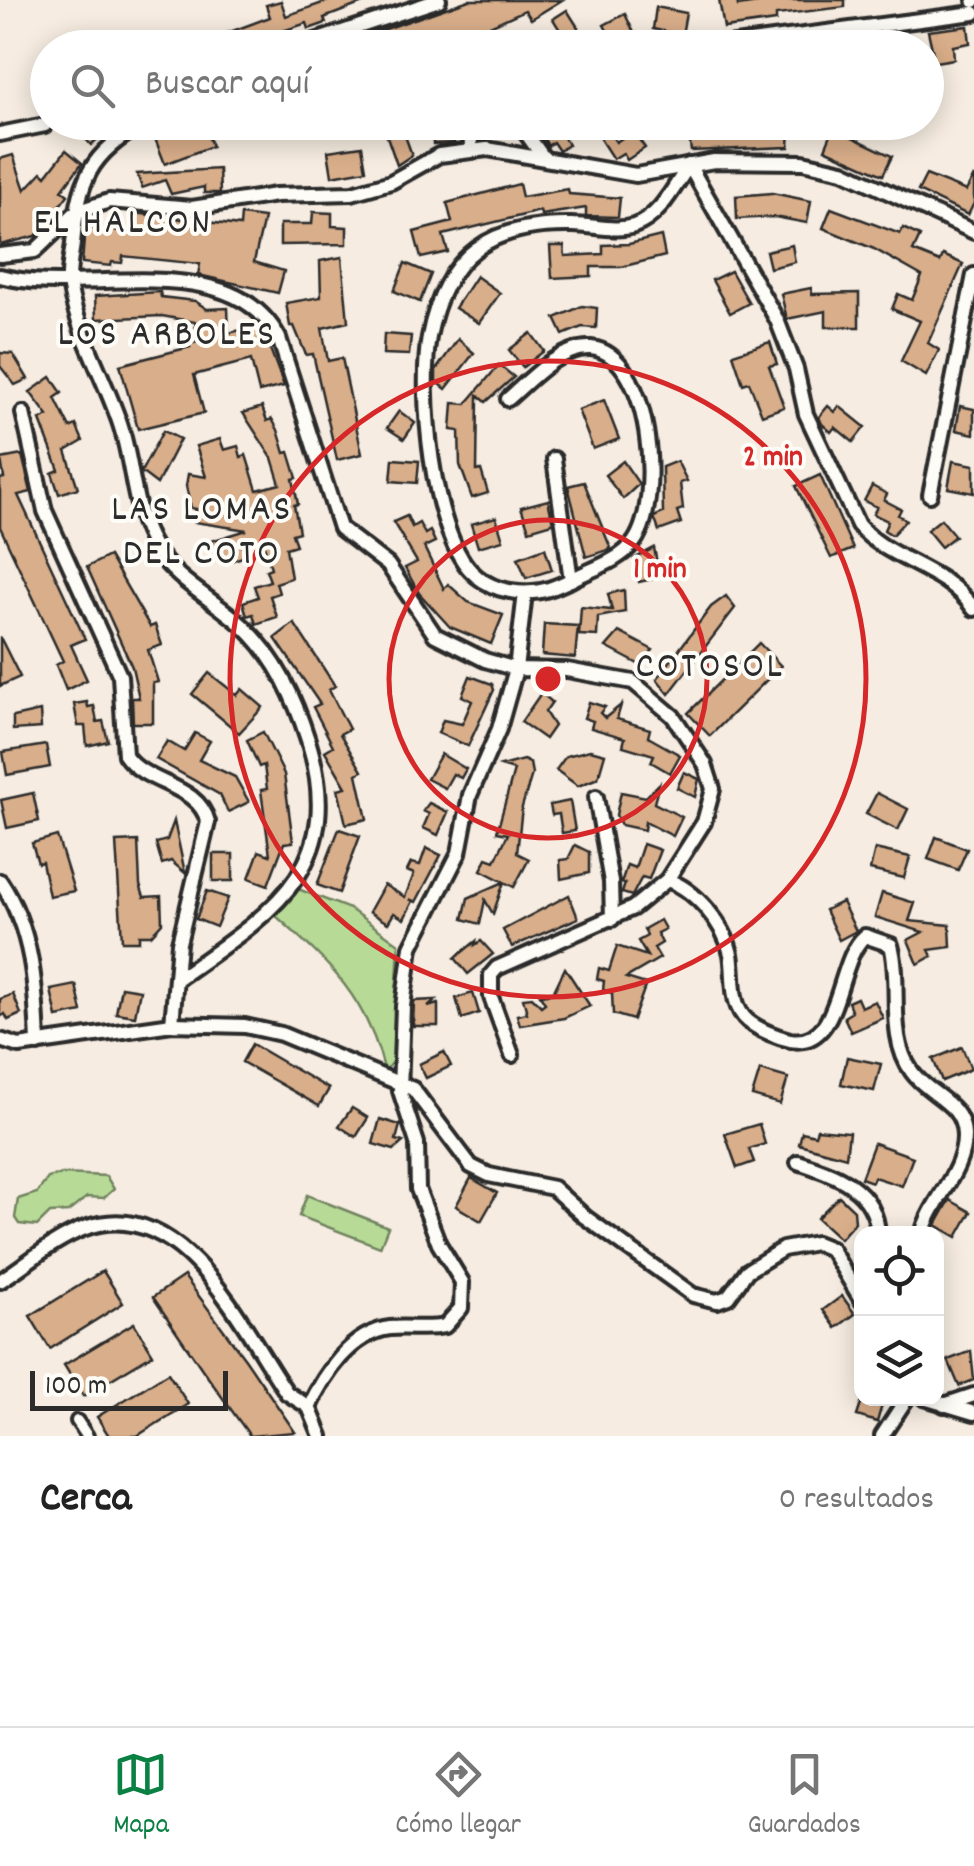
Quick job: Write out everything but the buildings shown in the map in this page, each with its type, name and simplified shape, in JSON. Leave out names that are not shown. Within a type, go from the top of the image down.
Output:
[{"type":"street","points":[[348,30],[439,0]]},
{"type":"street","points":[[843,30],[974,13]]},
{"type":"street","points":[[0,134],[30,128]]},
{"type":"street","points":[[121,140],[97,157],[86,174],[76,212],[69,285],[119,420],[144,526],[166,564],[246,629],[285,680],[299,712],[322,806],[315,848],[296,881],[250,925],[176,980]]},
{"type":"street","points":[[471,140],[471,149]]},
{"type":"street","points":[[531,140],[543,157]]},
{"type":"street","points":[[0,255],[35,251],[54,238],[76,212],[109,201],[192,208],[276,194],[362,191],[391,182],[440,155],[471,149],[543,157],[636,175],[688,165],[803,162],[843,171],[974,232]]},
{"type":"street","points":[[508,399],[565,354],[592,348],[614,360],[645,422],[652,475],[644,520],[634,541],[620,556],[571,580],[525,593],[485,582],[470,570],[450,532],[426,432],[424,400],[430,335],[440,297],[469,253],[506,232],[572,225],[635,226],[666,200],[688,165]]},
{"type":"street","points":[[688,165],[778,320],[796,369],[806,414],[858,524],[871,540],[945,578],[974,609]]},
{"type":"street","points":[[930,495],[956,349],[974,275]]},
{"type":"street","points":[[0,276],[69,285],[130,278],[178,281],[222,293],[264,314],[293,373],[340,528],[388,565],[435,635],[485,660],[516,669],[567,670],[634,682],[673,716],[705,764],[713,789],[704,822],[668,880],[652,896],[612,918],[497,968],[491,975],[491,997],[512,1055]]},
{"type":"street","points":[[956,349],[974,354]]},
{"type":"street","points":[[22,413],[45,511],[120,676],[125,755],[132,766],[190,795],[205,811],[208,835],[186,910],[172,1024]]},
{"type":"street","points":[[554,459],[571,580]]},
{"type":"street","points":[[309,1408],[336,1365],[358,1340],[388,1328],[444,1326],[461,1308],[462,1282],[422,1204],[418,1144],[400,1084],[410,947],[459,853],[470,796],[499,729],[516,669],[525,593]]},
{"type":"street","points":[[596,797],[611,882],[612,918]]},
{"type":"street","points":[[668,880],[682,885],[696,898],[718,927],[731,951],[734,992],[746,1019],[778,1037],[797,1041],[814,1037],[828,1023],[853,946],[865,936],[878,937],[891,945],[896,965],[899,1048],[912,1073],[949,1103],[961,1119],[965,1138],[952,1178],[926,1226]]},
{"type":"street","points":[[0,881],[16,904],[36,981],[38,1044]]},
{"type":"street","points":[[0,1040],[19,1046],[172,1024],[245,1026],[281,1034],[422,1096],[472,1166],[489,1175],[532,1180],[553,1188],[585,1217],[706,1301],[728,1297],[747,1271],[783,1249],[806,1242],[824,1245],[854,1288]]},
{"type":"street","points":[[798,1162],[842,1177],[864,1197],[875,1226]]},
{"type":"street","points":[[0,1282],[87,1227],[126,1223],[149,1228],[183,1247],[287,1392],[309,1408],[320,1436]]},
{"type":"street","points":[[944,1405],[974,1395]]},
{"type":"street","points":[[944,1405],[974,1413]]},
{"type":"street","points":[[882,1436],[902,1406]]},
{"type":"street","points":[[77,1421],[87,1436]]},
{"type":"green space","points":[[298,889],[350,909],[399,944],[393,1060],[385,1072],[368,1023],[344,984],[275,915]]},
{"type":"green space","points":[[62,1174],[106,1176],[114,1189],[104,1198],[87,1197],[68,1212],[50,1213],[37,1226],[19,1224],[15,1218],[18,1199],[37,1193],[48,1178]]},
{"type":"green space","points":[[307,1195],[388,1227],[380,1247],[299,1216]]},
{"type":"district","name":"EL HALCON","points":[[123,224]]},
{"type":"district","name":"LOS ARBOLES","points":[[167,336]]},
{"type":"district","name":"LAS LOMAS DEL COTO","points":[[202,533]]},
{"type":"district","name":"COTOSOL","points":[[710,668]]}]
